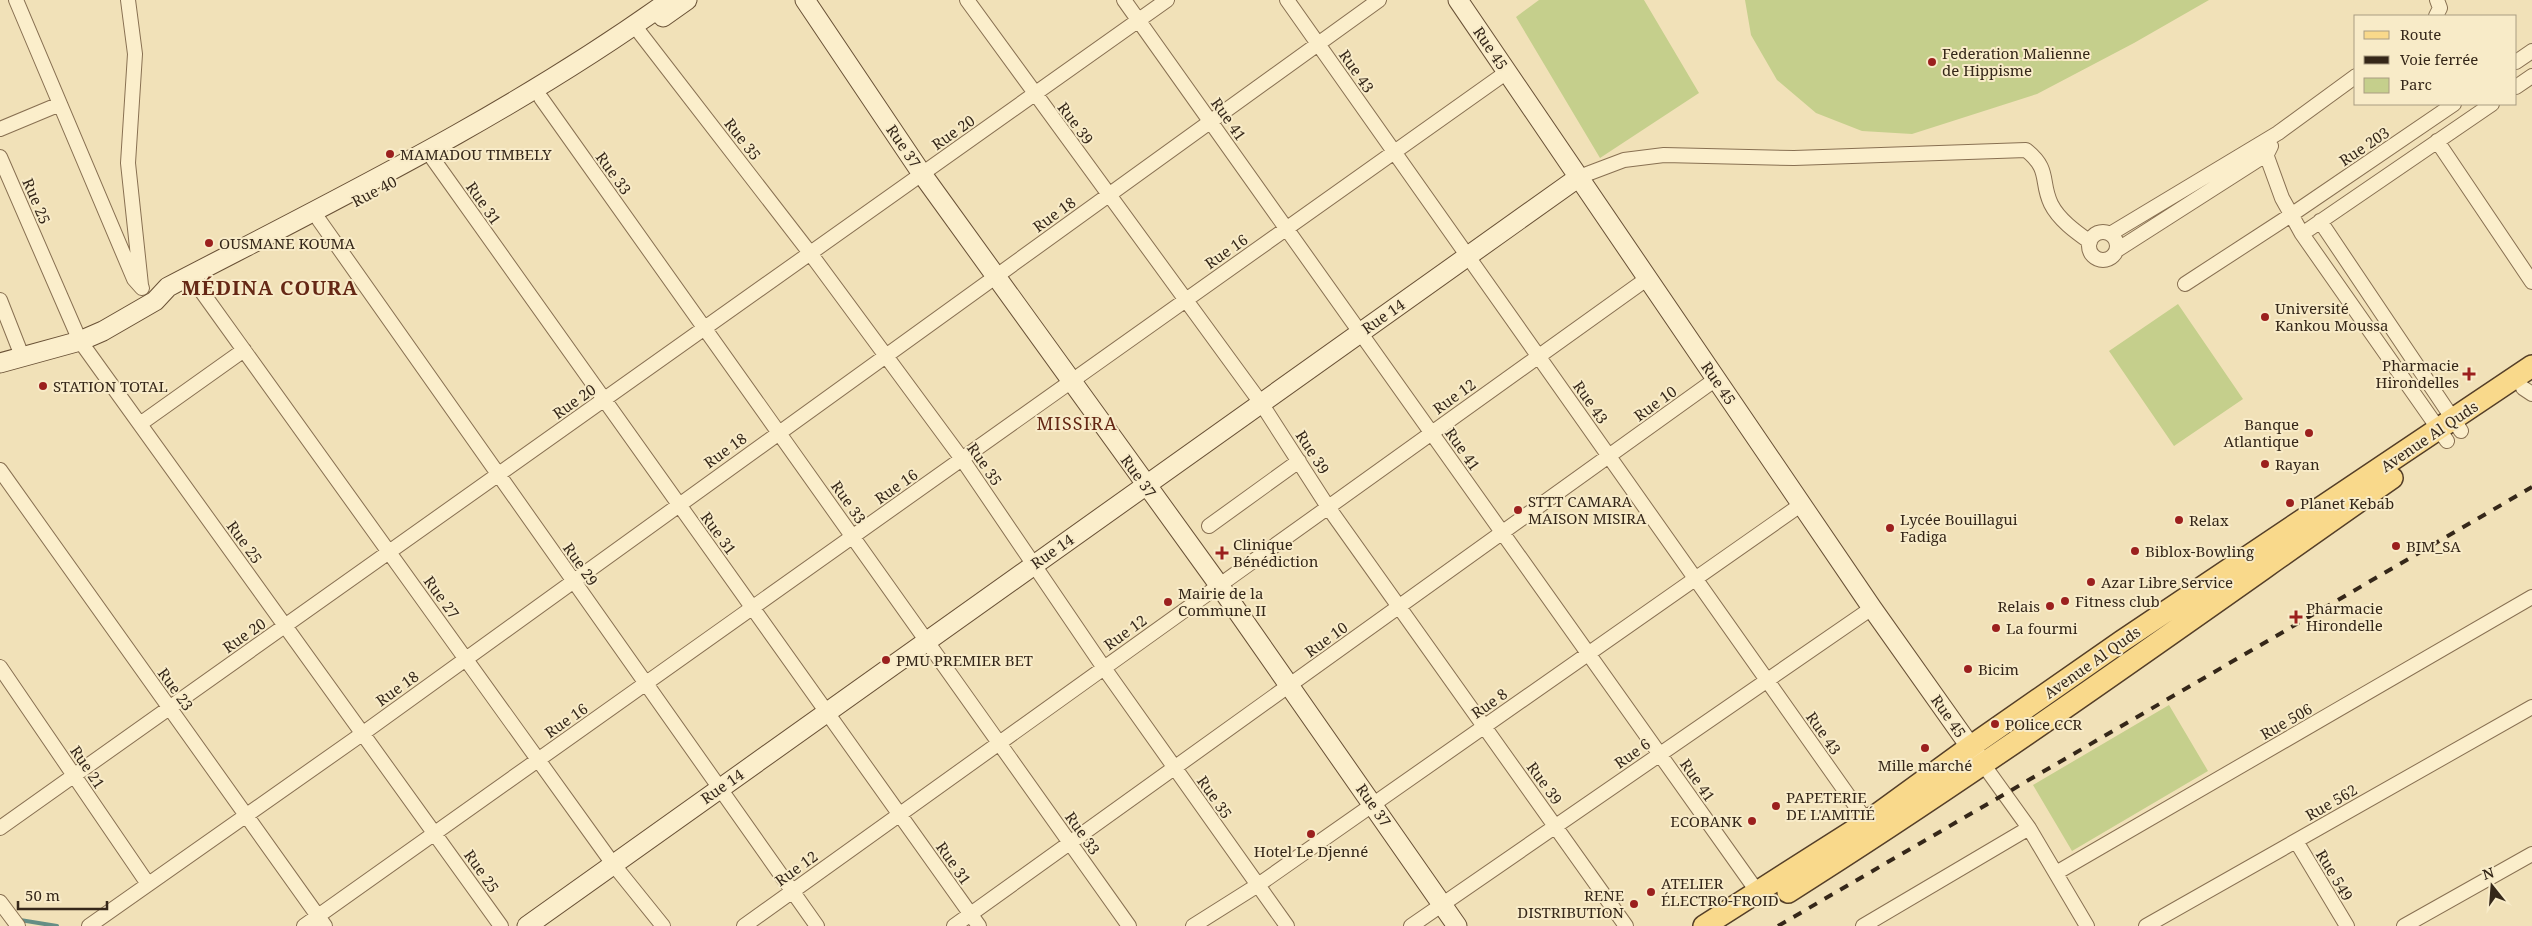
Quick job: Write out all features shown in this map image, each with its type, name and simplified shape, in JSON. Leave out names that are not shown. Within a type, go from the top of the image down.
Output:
[{"type":"main road","name":"Avenue Al Quds","points":[[1732,926],[1876,836],[1982,764],[2450,430],[2532,366]]},
{"type":"main road","name":"Avenue Al Quds","points":[[1704,926],[1759,894],[1867,822],[1970,746],[2160,615],[2450,430],[2529,388]]},
{"type":"street","points":[[16,0],[134,279],[147,299]]},
{"type":"street","points":[[128,0],[135,54],[128,163],[147,299]]},
{"type":"street","name":"Rue 40","points":[[0,363],[80,340],[103,331],[147,299],[168,287],[426,151],[534,91],[670,0]]},
{"type":"street","name":"Rue 40","points":[[147,299],[168,300],[433,159],[540,98],[687,0]]},
{"type":"street","name":"Rue 37","points":[[805,0],[922,174],[1219,585],[1374,804],[1457,926]]},
{"type":"street","name":"Rue 39","points":[[967,0],[1034,94],[1262,402],[1328,507],[1626,926]]},
{"type":"street","name":"Rue 41","points":[[1124,0],[1759,894]]},
{"type":"street","name":"Rue 20","points":[[0,828],[1167,0]]},
{"type":"street","name":"Rue 43","points":[[1287,0],[1867,822]]},
{"type":"street","name":"Rue 18","points":[[89,926],[362,734],[678,504],[1379,0]]},
{"type":"street","name":"Rue 45","points":[[1458,0],[1872,608],[1982,764]]},
{"type":"street","points":[[2436,15],[2440,8],[2437,0]]},
{"type":"street","name":"Rue 35","points":[[640,33],[886,354],[1035,563],[1104,668],[1287,926]]},
{"type":"street","points":[[2517,61],[2532,51]]},
{"type":"street","name":"Rue 16","points":[[304,926],[322,921],[436,833],[1507,72]]},
{"type":"street","points":[[2517,86],[2532,76]]},
{"type":"street","points":[[1579,177],[1624,160],[1664,155],[1794,158],[2026,150],[2038,160],[2051,204],[2066,224],[2090,242],[2092,254],[2102,260],[2109,259],[2117,250],[2265,148],[2278,133],[2354,77]]},
{"type":"street","name":"Rue 33","points":[[540,98],[1129,926]]},
{"type":"street","points":[[0,129],[60,104]]},
{"type":"street","name":"Rue 203","points":[[2185,284],[2291,215],[2453,105]]},
{"type":"street","points":[[2302,234],[2490,105]]},
{"type":"street","points":[[2436,141],[2532,282]]},
{"type":"street","points":[[2090,242],[2098,233],[2110,234],[2265,148]]},
{"type":"street","points":[[2265,148],[2282,198],[2302,234],[2450,430]]},
{"type":"street","name":"Rue 25","points":[[0,157],[80,340],[501,926]]},
{"type":"street","name":"Rue 31","points":[[433,159],[979,926]]},
{"type":"street","name":"Rue 14","points":[[527,926],[1579,177]]},
{"type":"street","name":"Rue 29","points":[[319,220],[817,926]]},
{"type":"street","points":[[2320,221],[2450,430]]},
{"type":"street","points":[[2110,234],[2114,238],[2117,250]]},
{"type":"street","name":"Rue 12","points":[[744,926],[1648,278]]},
{"type":"street","name":"Rue 27","points":[[197,285],[613,864],[663,926]]},
{"type":"street","points":[[0,300],[22,356]]},
{"type":"street","points":[[140,424],[244,350]]},
{"type":"street","name":"Rue 10","points":[[954,926],[1716,379]]},
{"type":"street","points":[[1209,526],[1299,461]]},
{"type":"street","name":"Rue 23","points":[[0,470],[322,921]]},
{"type":"street","points":[[0,494],[13,488]]},
{"type":"street","name":"Rue 8","points":[[1193,926],[1258,885],[1802,504]]},
{"type":"street","name":"Rue 506","points":[[2056,873],[2532,596]]},
{"type":"street","name":"Rue 6","points":[[1411,926],[1872,608]]},
{"type":"street","name":"Rue 21","points":[[0,667],[148,884]]},
{"type":"street","name":"Rue 562","points":[[2146,926],[2532,707]]},
{"type":"street","points":[[1982,764],[2030,828],[2086,926]]},
{"type":"street","points":[[1863,926],[2030,828]]},
{"type":"street","name":"Rue 549","points":[[2296,841],[2347,926]]},
{"type":"street","points":[[2404,926],[2532,854]]},
{"type":"street","points":[[1,903],[17,925]]},
{"type":"green space","points":[[1539,0],[1644,0],[1699,93],[1600,158],[1516,17]]},
{"type":"green space","name":"Federation Malienne de Hippisme","points":[[1745,0],[2209,0],[2134,43],[2037,94],[1912,134],[1862,131],[1816,113],[1777,80],[1751,35]]},
{"type":"green space","points":[[2178,304],[2243,399],[2174,446],[2109,351]]},
{"type":"green space","points":[[2169,705],[2208,771],[2072,851],[2033,785]]},
{"type":"waterway","points":[[20,920],[57,926]]},
{"type":"railway","points":[[1778,926],[2532,487]]},
{"type":"place","name":"Federation Malienne de Hippisme","points":[[1932,62]]},
{"type":"place","name":"MAMADOU TIMBELY","points":[[390,154]]},
{"type":"place","name":"OUSMANE KOUMA","points":[[209,243]]},
{"type":"place","name":"Université Kankou Moussa","points":[[2265,317]]},
{"type":"place","name":"Pharmacie Hirondelles","points":[[2469,374]]},
{"type":"place","name":"STATION TOTAL","points":[[43,386]]},
{"type":"place","name":"Banque Atlantique","points":[[2309,433]]},
{"type":"place","name":"Rayan","points":[[2265,464]]},
{"type":"place","name":"Planet Kebab","points":[[2290,503]]},
{"type":"place","name":"STTT CAMARA MAISON MISIRA","points":[[1518,510]]},
{"type":"place","name":"Relax","points":[[2179,520]]},
{"type":"place","name":"Lycée Bouillagui Fadiga","points":[[1890,528]]},
{"type":"place","name":"BIM_SA","points":[[2396,546]]},
{"type":"place","name":"Biblox-Bowling","points":[[2135,551]]},
{"type":"place","name":"Clinique Bénédiction","points":[[1222,553]]},
{"type":"place","name":"Azar Libre Service","points":[[2091,582]]},
{"type":"place","name":"Fitness club","points":[[2065,601]]},
{"type":"place","name":"Mairie de la Commune II","points":[[1168,602]]},
{"type":"place","name":"Relais","points":[[2050,606]]},
{"type":"place","name":"Pharmacie Hirondelle","points":[[2296,617]]},
{"type":"place","name":"La fourmi","points":[[1996,628]]},
{"type":"place","name":"PMU PREMIER BET","points":[[886,660]]},
{"type":"place","name":"Bicim","points":[[1968,669]]},
{"type":"place","name":"POlice CCR","points":[[1995,724]]},
{"type":"place","name":"Mille marché","points":[[1925,748]]},
{"type":"place","name":"PAPETERIE DE L'AMITIÉ","points":[[1776,806]]},
{"type":"place","name":"ECOBANK","points":[[1752,821]]},
{"type":"place","name":"Hotel Le Djenné","points":[[1311,834]]},
{"type":"place","name":"ATELIER ÉLECTRO-FROID","points":[[1651,892]]},
{"type":"place","name":"RENE DISTRIBUTION","points":[[1634,904]]},
{"type":"district","name":"MÉDINA COURA","points":[[270,287]]},
{"type":"district","name":"MISSIRA","points":[[1077,423]]}]
